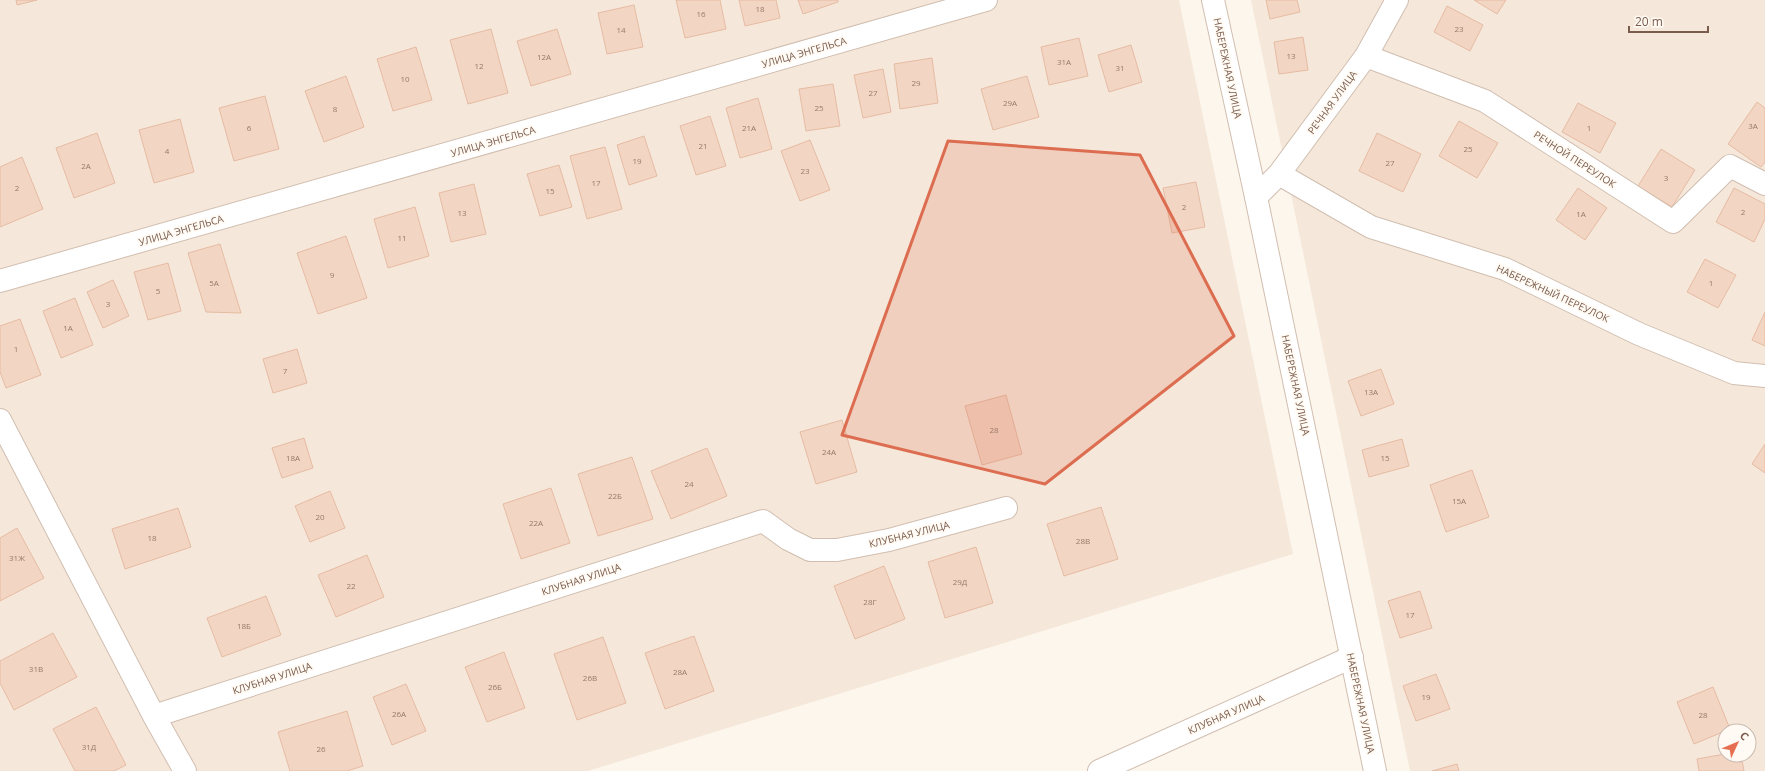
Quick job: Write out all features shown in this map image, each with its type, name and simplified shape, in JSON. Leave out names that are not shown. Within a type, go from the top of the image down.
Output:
[{"type":"street","name":"УЛИЦА ЭНГЕЛЬСА","points":[[0,281],[986,0]]},
{"type":"street","name":"НАБЕРЕЖНАЯ УЛИЦА","points":[[1214,0],[1375,771]]},
{"type":"street","name":"РЕЧНАЯ УЛИЦА","points":[[1256,197],[1279,174],[1366,56],[1396,0]]},
{"type":"street","name":"РЕЧНОЙ ПЕРЕУЛОК","points":[[1366,56],[1485,101],[1673,222],[1730,166],[1765,184]]},
{"type":"street","name":"НАБЕРЕЖНЫЙ ПЕРЕУЛОК","points":[[1279,174],[1371,227],[1505,269],[1639,334],[1734,373],[1765,376]]},
{"type":"street","points":[[0,420],[6,443],[185,771]]},
{"type":"street","name":"КЛУБНАЯ УЛИЦА","points":[[154,716],[763,520],[788,539],[810,550],[837,550],[889,540],[1006,508]]},
{"type":"street","name":"КЛУБНАЯ УЛИЦА","points":[[1099,771],[1352,657]]},
{"type":"highlighted area","points":[[948,141],[1140,155],[1234,336],[1045,484],[842,435]]},
{"type":"shaded area","points":[[0,0],[1179,0],[1293,554],[588,771],[0,771]]},
{"type":"shaded area","points":[[1251,0],[1765,0],[1765,771],[1410,771]]},
{"type":"building","points":[[16,0],[37,0],[17,5]]},
{"type":"building","points":[[676,0],[720,0],[726,29],[685,38]]},
{"type":"building","points":[[739,0],[776,0],[780,18],[745,26]]},
{"type":"building","points":[[798,0],[838,0],[838,2],[803,14]]},
{"type":"building","points":[[1266,0],[1297,0],[1300,12],[1270,19]]},
{"type":"building","points":[[1474,0],[1506,0],[1497,14]]},
{"type":"building","points":[[634,5],[643,47],[607,54],[598,13]]},
{"type":"building","points":[[1447,6],[1483,25],[1470,51],[1434,32]]},
{"type":"building","points":[[491,29],[508,93],[468,104],[450,40]]},
{"type":"building","points":[[557,29],[571,74],[531,86],[517,41]]},
{"type":"building","points":[[1303,37],[1308,70],[1279,74],[1274,42]]},
{"type":"building","points":[[1079,38],[1088,76],[1049,85],[1041,47]]},
{"type":"building","points":[[1131,45],[1142,82],[1109,92],[1098,55]]},
{"type":"building","points":[[416,47],[432,100],[393,111],[377,59]]},
{"type":"building","points":[[932,58],[938,103],[900,109],[894,64]]},
{"type":"building","points":[[883,69],[891,112],[863,118],[854,75]]},
{"type":"building","points":[[346,76],[364,127],[324,142],[305,91]]},
{"type":"building","points":[[1027,76],[1039,117],[993,130],[981,89]]},
{"type":"building","points":[[833,84],[840,126],[806,131],[799,89]]},
{"type":"building","points":[[265,96],[279,149],[234,161],[219,108]]},
{"type":"building","points":[[758,98],[772,149],[740,158],[726,108]]},
{"type":"building","points":[[1757,102],[1765,108],[1765,162],[1761,167],[1728,144]]},
{"type":"building","points":[[1578,103],[1616,123],[1600,153],[1562,132]]},
{"type":"building","points":[[710,116],[726,166],[696,175],[680,126]]},
{"type":"building","points":[[180,119],[194,172],[154,183],[139,130]]},
{"type":"building","points":[[1459,121],[1498,143],[1477,178],[1439,156]]},
{"type":"building","points":[[97,133],[115,183],[74,198],[56,148]]},
{"type":"building","points":[[1377,133],[1421,154],[1403,192],[1359,171]]},
{"type":"building","points":[[644,136],[657,176],[629,185],[617,145]]},
{"type":"building","points":[[810,140],[830,190],[800,201],[781,151]]},
{"type":"building","points":[[605,147],[622,209],[587,219],[570,156]]},
{"type":"building","points":[[1661,149],[1695,170],[1672,207],[1638,186]]},
{"type":"building","points":[[22,157],[43,209],[0,227],[0,167]]},
{"type":"building","points":[[559,165],[572,207],[540,216],[527,174]]},
{"type":"building","points":[[1196,182],[1205,227],[1172,233],[1163,188]]},
{"type":"building","points":[[474,184],[486,234],[451,242],[439,193]]},
{"type":"building","points":[[1578,188],[1607,208],[1585,240],[1556,220]]},
{"type":"building","points":[[1734,188],[1765,204],[1765,219],[1754,242],[1716,222]]},
{"type":"building","points":[[415,207],[429,256],[388,268],[374,219]]},
{"type":"building","points":[[346,236],[367,298],[318,314],[297,253]]},
{"type":"building","points":[[220,244],[241,313],[206,312],[188,253]]},
{"type":"building","points":[[1705,259],[1736,275],[1718,308],[1687,292]]},
{"type":"building","points":[[168,263],[181,311],[148,320],[134,272]]},
{"type":"building","points":[[113,280],[129,316],[103,328],[87,292]]},
{"type":"building","points":[[75,298],[93,345],[61,358],[43,311]]},
{"type":"building","points":[[1765,312],[1765,346],[1752,340]]},
{"type":"building","points":[[20,319],[41,375],[6,388],[0,372],[0,326]]},
{"type":"building","points":[[297,349],[307,383],[273,393],[263,359]]},
{"type":"building","points":[[1381,369],[1394,404],[1361,416],[1348,381]]},
{"type":"building","points":[[1006,395],[1022,454],[982,465],[965,406]]},
{"type":"building","points":[[842,420],[857,472],[816,484],[800,432]]},
{"type":"building","points":[[304,438],[313,468],[282,478],[272,448]]},
{"type":"building","points":[[1402,439],[1409,466],[1369,477],[1362,450]]},
{"type":"building","points":[[1765,444],[1765,473],[1752,464]]},
{"type":"building","points":[[707,448],[727,496],[671,519],[651,471]]},
{"type":"building","points":[[632,457],[653,519],[598,536],[578,474]]},
{"type":"building","points":[[1472,470],[1489,517],[1446,532],[1430,485]]},
{"type":"building","points":[[551,488],[570,543],[521,559],[503,504]]},
{"type":"building","points":[[330,491],[345,528],[310,542],[295,506]]},
{"type":"building","points":[[1101,507],[1118,559],[1064,576],[1047,524]]},
{"type":"building","points":[[178,508],[191,547],[125,569],[112,529]]},
{"type":"building","points":[[17,528],[44,578],[0,601],[0,538]]},
{"type":"building","points":[[976,547],[993,603],[945,618],[928,562]]},
{"type":"building","points":[[367,555],[384,597],[336,617],[318,575]]},
{"type":"building","points":[[884,566],[905,619],[855,639],[834,586]]},
{"type":"building","points":[[1420,591],[1432,628],[1400,638],[1388,601]]},
{"type":"building","points":[[266,596],[281,635],[222,657],[207,618]]},
{"type":"building","points":[[53,633],[77,677],[14,710],[0,683],[0,661]]},
{"type":"building","points":[[694,636],[714,691],[665,709],[645,653]]},
{"type":"building","points":[[603,637],[626,703],[577,720],[554,654]]},
{"type":"building","points":[[504,652],[525,708],[487,722],[465,667]]},
{"type":"building","points":[[1436,674],[1450,709],[1416,721],[1403,686]]},
{"type":"building","points":[[406,684],[426,731],[392,745],[373,697]]},
{"type":"building","points":[[1713,687],[1728,723],[1717,723],[1717,734],[1694,744],[1677,702]]},
{"type":"building","points":[[96,707],[126,765],[114,771],[75,771],[53,729]]},
{"type":"building","points":[[347,711],[363,766],[347,771],[290,771],[278,732]]},
{"type":"building","points":[[1717,755],[1717,763],[1742,763],[1744,771],[1699,771],[1697,759]]},
{"type":"building","points":[[1457,764],[1459,771],[1432,771]]}]
